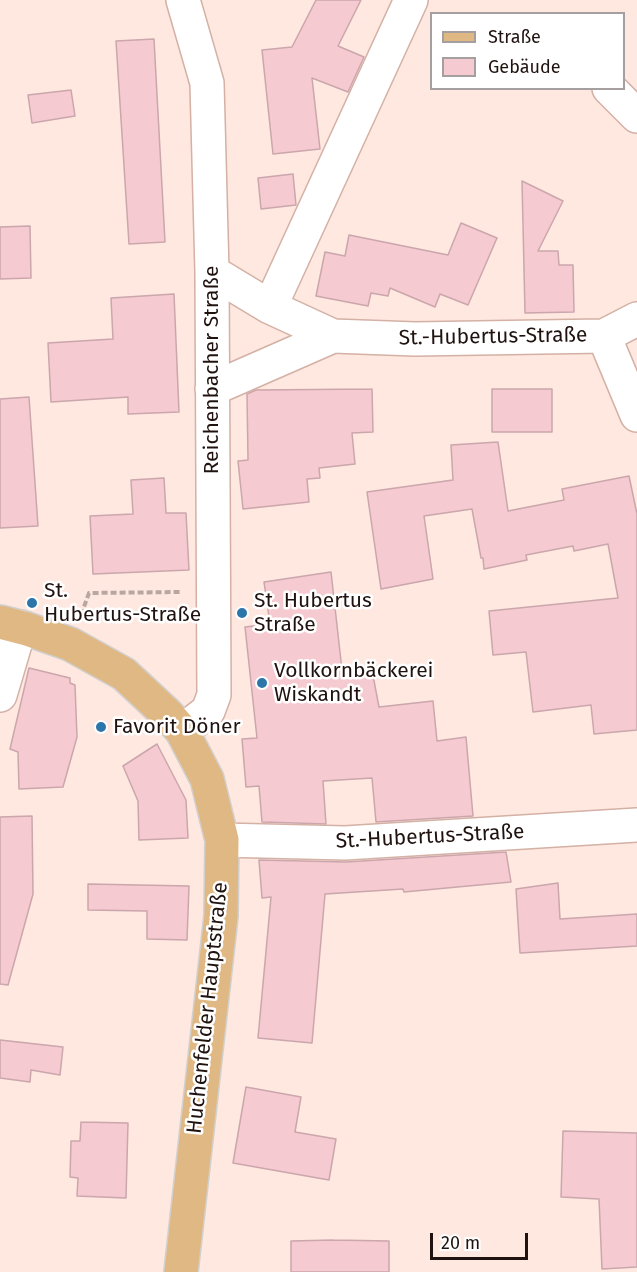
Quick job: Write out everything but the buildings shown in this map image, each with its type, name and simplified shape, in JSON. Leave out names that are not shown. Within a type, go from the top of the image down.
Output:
[{"type":"main road","name":"Huchenfelder Hauptstraße","points":[[10,625],[70,644],[124,674],[182,731],[207,779],[222,840],[222,916],[180,1272]]},
{"type":"street","name":"Reichenbacher Straße","points":[[182,731],[208,711],[214,695],[212,272],[207,83],[183,0]]},
{"type":"street","points":[[270,307],[411,0]]},
{"type":"street","points":[[611,90],[637,116]]},
{"type":"street","name":"St.-Hubertus-Straße","points":[[212,272],[270,307],[333,336],[415,339],[604,336],[637,415]]},
{"type":"street","points":[[604,336],[637,319]]},
{"type":"street","name":"St.-Hubertus-Straße","points":[[212,389],[333,336]]},
{"type":"street","name":"Huchenfelder Hauptstraße","points":[[0,695],[10,625]]},
{"type":"street","name":"St.-Hubertus-Straße","points":[[222,840],[345,843],[637,825]]},
{"type":"path","points":[[70,644],[89,593],[188,592],[212,589]]},
{"type":"place","name":"St. Hubertus-Straße","points":[[32,603]]},
{"type":"place","name":"St. Hubertus Straße","points":[[242,613]]},
{"type":"place","name":"Vollkornbäckerei Wiskandt","points":[[262,683]]},
{"type":"place","name":"Favorit Döner","points":[[101,727]]}]
